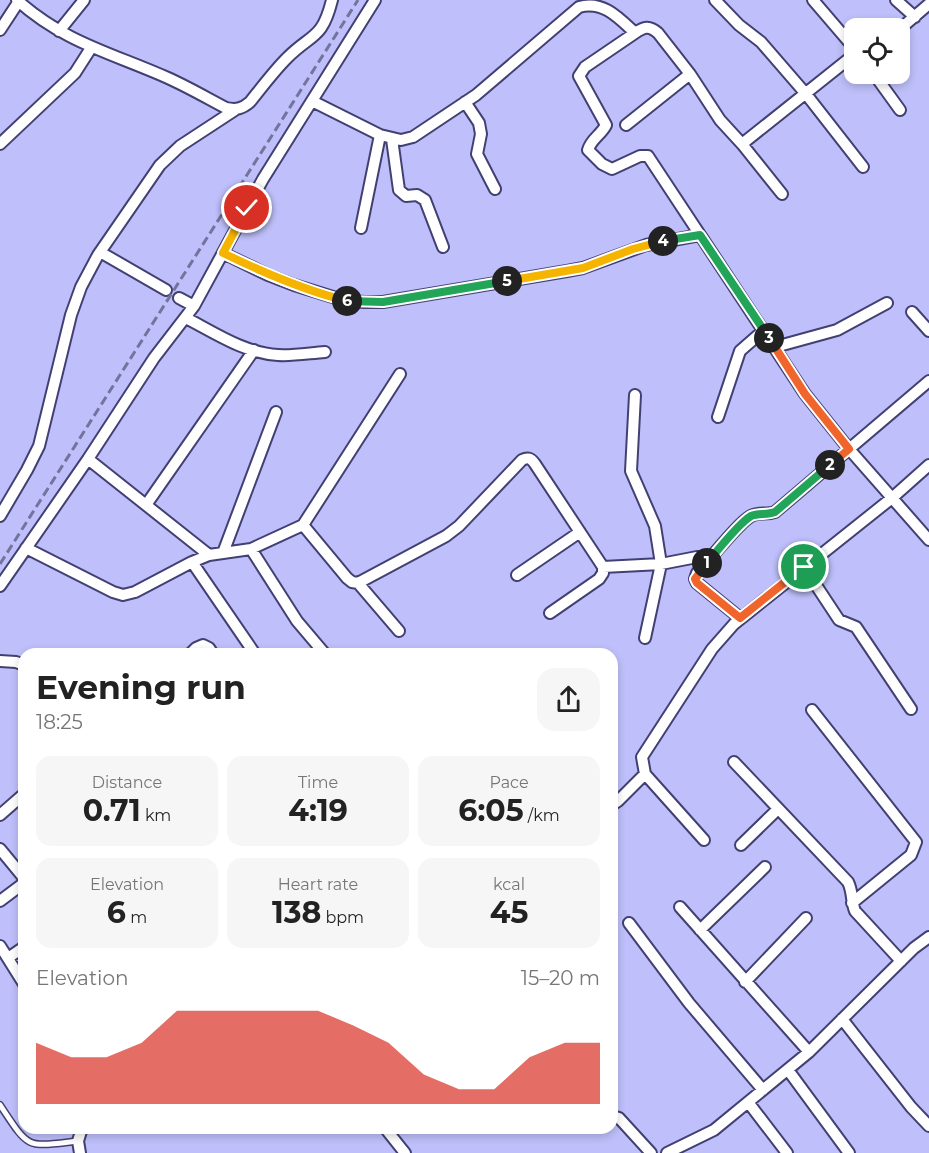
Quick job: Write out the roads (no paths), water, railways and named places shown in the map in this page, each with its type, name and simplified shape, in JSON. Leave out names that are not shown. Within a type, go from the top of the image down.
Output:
[{"type":"street","points":[[59,31],[84,0]]},
{"type":"street","points":[[0,516],[39,446],[71,315],[81,287],[100,252],[160,165],[180,146],[250,102],[287,58],[321,29],[327,21],[332,0]]},
{"type":"street","points":[[0,586],[88,459],[154,358],[194,306],[263,179],[375,0]]},
{"type":"street","points":[[715,0],[739,25],[762,42],[863,167]]},
{"type":"street","points":[[813,0],[844,36]]},
{"type":"street","points":[[896,0],[915,17]]},
{"type":"street","points":[[0,30],[18,1],[59,31],[91,48],[169,79],[226,108],[236,110]]},
{"type":"street","points":[[312,100],[380,135],[401,140],[413,137],[465,102],[587,2],[599,1],[607,6],[634,33]]},
{"type":"street","points":[[910,21],[929,4]]},
{"type":"street","points":[[782,194],[720,120],[690,74],[652,28],[646,27],[634,33],[585,67],[579,76],[606,125],[592,141],[588,150],[602,164],[612,169],[619,168],[640,156],[648,156],[805,394],[849,449],[929,540]]},
{"type":"street","points":[[0,144],[75,73],[91,48]]},
{"type":"street","points":[[742,144],[844,63]]},
{"type":"street","points":[[626,125],[690,74]]},
{"type":"street","points":[[881,84],[900,110]]},
{"type":"street","points":[[465,102],[479,123],[481,134],[477,154],[495,189]]},
{"type":"street","points":[[361,228],[380,135]]},
{"type":"street","points":[[392,139],[399,190],[406,196],[417,195],[425,200],[443,247]]},
{"type":"street","points":[[223,253],[268,275],[346,301],[383,302],[583,268],[646,245],[700,235]]},
{"type":"street","points":[[100,252],[166,290]]},
{"type":"street","points":[[179,298],[194,306]]},
{"type":"street","points":[[776,347],[837,330],[887,303]]},
{"type":"street","points":[[912,312],[929,332]]},
{"type":"street","points":[[186,318],[238,345],[254,350],[279,355],[326,352]]},
{"type":"street","points":[[718,417],[740,351],[764,330]]},
{"type":"street","points":[[146,506],[254,350]]},
{"type":"street","points":[[26,548],[123,595],[135,592],[209,555],[251,549],[303,525],[400,374]]},
{"type":"street","points":[[740,618],[697,583],[695,579],[710,559],[746,520],[757,514],[775,512],[929,381]]},
{"type":"street","points":[[635,395],[631,471],[655,526],[661,564],[645,638]]},
{"type":"street","points":[[223,553],[276,412]]},
{"type":"street","points":[[88,459],[209,555]]},
{"type":"street","points":[[303,525],[347,578],[358,583],[446,536],[459,526],[522,460],[531,459],[603,567],[603,573],[599,579],[550,613]]},
{"type":"street","points":[[704,840],[645,774],[642,758],[712,649],[740,618],[892,498],[929,465]]},
{"type":"street","points":[[517,574],[580,532]]},
{"type":"street","points":[[251,549],[297,621],[320,648]]},
{"type":"street","points":[[603,567],[661,564],[697,557],[710,559]]},
{"type":"street","points":[[192,562],[249,648]]},
{"type":"street","points":[[804,567],[839,620],[856,627],[911,709]]},
{"type":"street","points":[[358,583],[399,631]]},
{"type":"street","points":[[0,661],[18,663]]},
{"type":"street","points":[[812,710],[916,842],[911,855],[852,903]]},
{"type":"street","points":[[734,762],[848,882],[852,889],[852,903],[855,911],[901,961]]},
{"type":"street","points":[[618,801],[645,774]]},
{"type":"street","points":[[0,815],[18,799]]},
{"type":"street","points":[[741,845],[778,809]]},
{"type":"street","points":[[0,849],[18,871]]},
{"type":"street","points":[[700,930],[765,867]]},
{"type":"street","points":[[0,901],[18,888]]},
{"type":"street","points":[[680,907],[809,1052]]},
{"type":"street","points":[[745,982],[806,918]]},
{"type":"street","points":[[628,923],[683,996],[763,1090]]},
{"type":"street","points":[[671,1152],[714,1130],[788,1070],[914,948],[929,937]]},
{"type":"street","points":[[0,946],[18,974]]},
{"type":"street","points":[[8,958],[18,951]]},
{"type":"street","points":[[842,1019],[911,1107],[929,1126]]},
{"type":"street","points":[[788,1070],[849,1153]]},
{"type":"street","points":[[748,1102],[787,1153]]},
{"type":"street","points":[[618,1118],[651,1153]]},
{"type":"street","points":[[80,1134],[78,1141],[80,1153]]},
{"type":"street","points":[[390,1134],[405,1153]]},
{"type":"lane","points":[[0,1105],[18,1132]]},
{"type":"lane","points":[[19,1134],[32,1144],[39,1146],[78,1141]]},
{"type":"railway","points":[[0,564],[358,0]]}]
